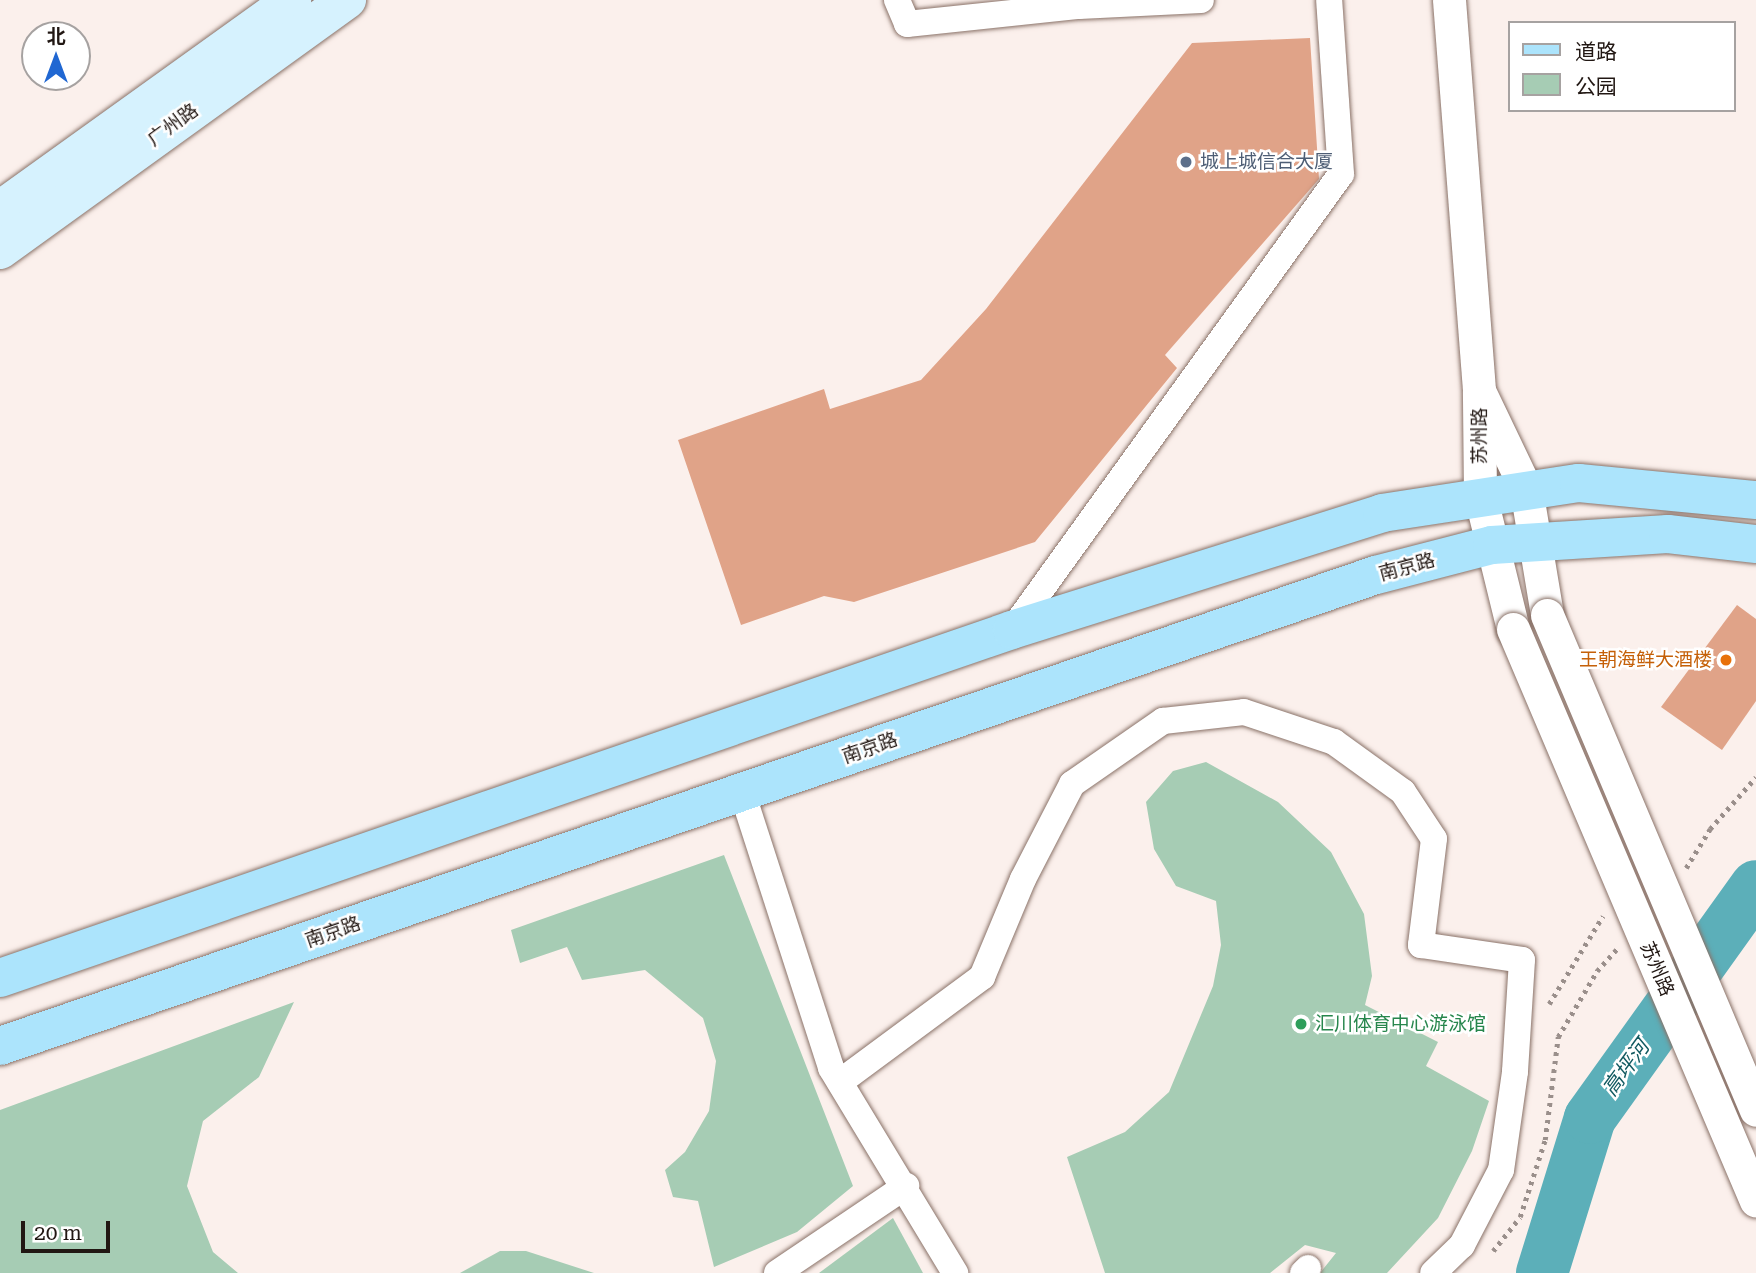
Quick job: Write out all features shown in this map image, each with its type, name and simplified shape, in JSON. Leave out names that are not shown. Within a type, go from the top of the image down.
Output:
[{"type":"main road","name":"广州路","points":[[0,210],[292,0]]},
{"type":"main road","name":"广州路","points":[[0,250],[347,0]]},
{"type":"main road","points":[[0,978],[1012,630],[1382,513],[1480,495],[1579,482],[1756,500]]},
{"type":"main road","name":"南京路","points":[[0,1046],[1376,575],[1492,545],[1668,534],[1756,544]]},
{"type":"street","points":[[897,0],[907,24],[1079,6],[1201,0]]},
{"type":"street","points":[[1012,630],[1341,174],[1329,0]]},
{"type":"street","points":[[1448,0],[1479,391]]},
{"type":"street","name":"苏州路","points":[[1479,391],[1526,489],[1547,615],[1756,1110]]},
{"type":"street","name":"苏州路","points":[[1479,391],[1480,495],[1513,629],[1756,1201]]},
{"type":"street","points":[[840,1082],[982,977],[1023,879],[1072,784],[1163,721],[1244,712],[1335,742],[1404,792],[1434,839],[1421,945],[1522,960],[1515,1072],[1501,1170],[1462,1245],[1433,1273]]},
{"type":"street","points":[[742,792],[831,1068],[906,1186],[955,1273]]},
{"type":"street","points":[[777,1273],[906,1186]]},
{"type":"path","points":[[1678,879],[1710,829],[1756,778]]},
{"type":"path","points":[[1544,1012],[1622,885]]},
{"type":"path","points":[[1490,1254],[1520,1217],[1545,1140],[1558,1037],[1597,971],[1624,940]]},
{"type":"green space","name":"汇川体育中心游泳馆","points":[[1206,762],[1278,802],[1331,852],[1364,914],[1372,976],[1365,1005],[1438,1042],[1426,1066],[1489,1101],[1472,1151],[1438,1218],[1387,1273],[1320,1273],[1336,1253],[1305,1245],[1270,1273],[1105,1273],[1067,1157],[1125,1132],[1169,1092],[1213,986],[1221,945],[1216,901],[1176,886],[1154,849],[1146,802],[1173,771]]},
{"type":"green space","points":[[724,855],[853,1186],[797,1232],[714,1267],[698,1201],[673,1197],[665,1170],[685,1152],[709,1111],[716,1061],[703,1018],[645,970],[582,980],[567,947],[520,963],[511,930]]},
{"type":"green space","points":[[294,1002],[259,1077],[203,1121],[187,1186],[213,1252],[238,1273],[0,1273],[0,1110]]},
{"type":"green space","points":[[893,1218],[923,1273],[819,1273]]},
{"type":"green space","points":[[500,1251],[526,1251],[594,1273],[460,1273]]},
{"type":"building","points":[[1310,38],[1319,179],[1165,355],[1177,368],[1035,542],[854,602],[824,596],[741,625],[678,440],[824,389],[830,409],[921,380],[986,309],[1192,43]]},
{"type":"building","name":"王朝海鲜大酒楼","points":[[1737,605],[1756,619],[1756,701],[1722,750],[1661,707]]},
{"type":"waterway","name":"高坪河","points":[[1542,1273],[1590,1118],[1756,886]]},
{"type":"place","name":"城上城信合大厦","points":[[1186,162]]},
{"type":"place","name":"王朝海鲜大酒楼","points":[[1726,660]]},
{"type":"place","name":"汇川体育中心游泳馆","points":[[1301,1024]]}]
